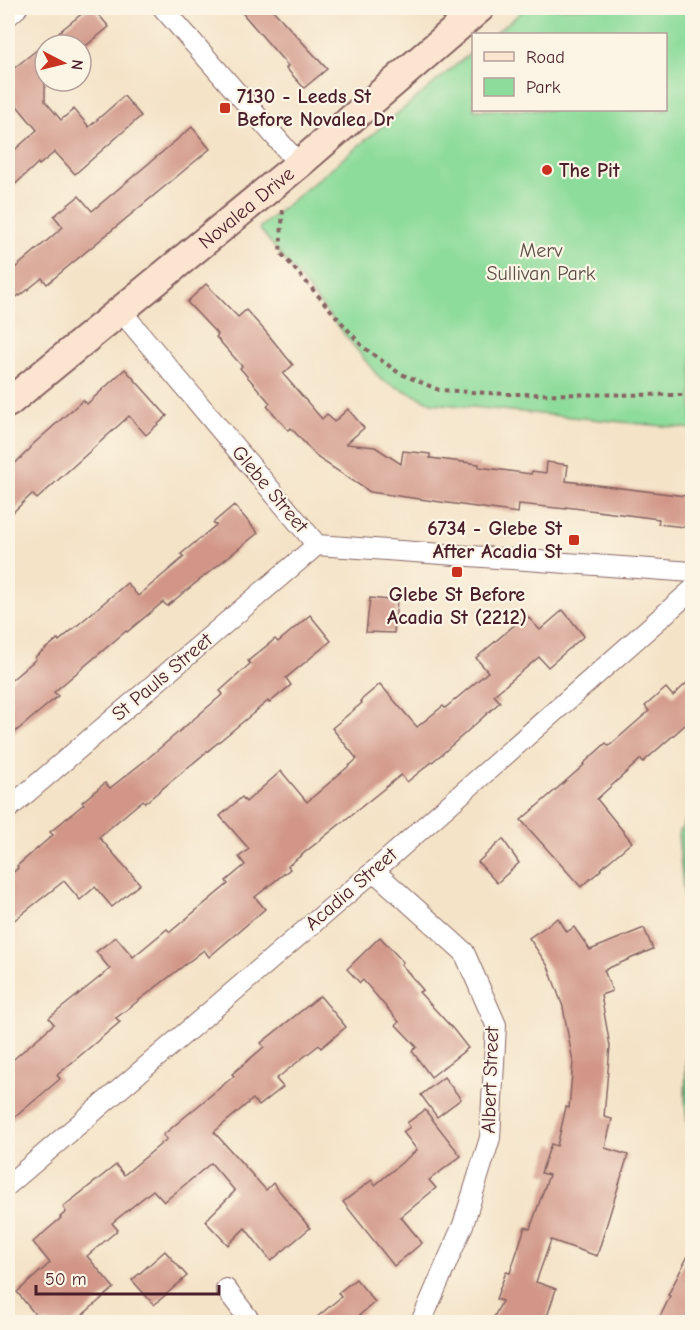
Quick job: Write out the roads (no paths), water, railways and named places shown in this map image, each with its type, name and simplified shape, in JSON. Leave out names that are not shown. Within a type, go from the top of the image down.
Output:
[{"type":"street","points":[[8,16],[17,8]]},
{"type":"street","points":[[163,8],[299,164]]},
{"type":"street","name":"Novalea Drive","points":[[8,403],[299,164],[480,8]]},
{"type":"street","name":"Glebe Street","points":[[121,311],[317,545],[693,572]]},
{"type":"street","name":"St Pauls Street","points":[[8,809],[317,545]]},
{"type":"street","name":"Acadia Street","points":[[8,1185],[374,871],[693,590]]},
{"type":"street","name":"Albert Street","points":[[374,871],[464,952],[496,1025],[490,1138],[463,1225],[421,1323]]},
{"type":"street","points":[[226,1289],[251,1323]]},
{"type":"place","name":"7130 - Leeds St Before Novalea Dr","points":[[225,108]]},
{"type":"place","name":"The Pit","points":[[547,170]]},
{"type":"place","name":"6734 - Glebe St After Acadia St","points":[[574,540]]},
{"type":"place","name":"Glebe St Before Acadia St (2212)","points":[[457,572]]},
{"type":"park label","name":"Merv Sullivan Park","points":[[541,262]]}]
